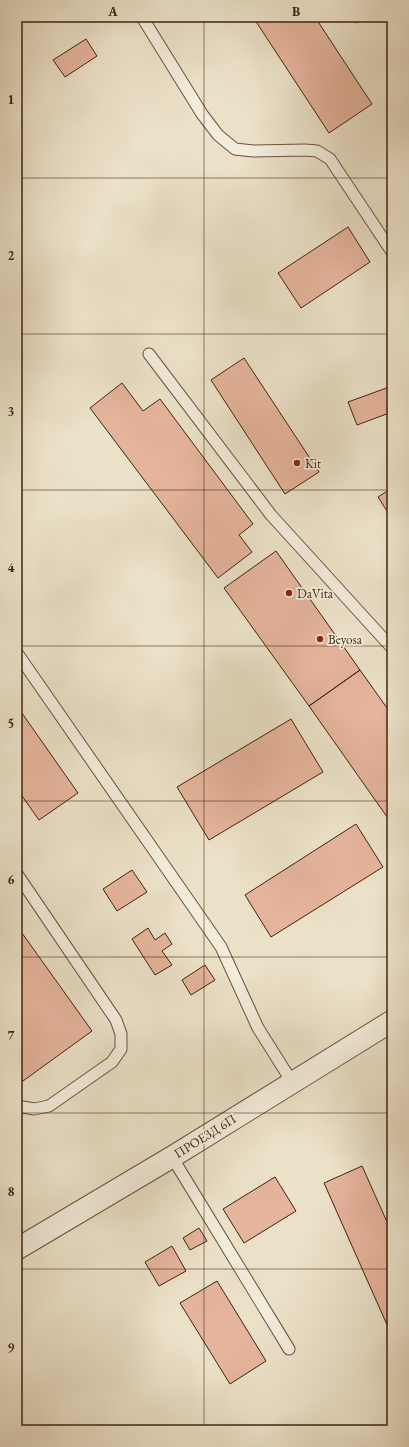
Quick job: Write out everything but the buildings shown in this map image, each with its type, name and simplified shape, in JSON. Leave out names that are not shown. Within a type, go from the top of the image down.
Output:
[{"type":"street","name":"ПРОЕЗД 6П","points":[[17,1248],[172,1157],[392,1021]]},
{"type":"lane","points":[[142,17],[202,114],[218,135],[235,149],[253,151],[317,151],[330,159],[392,252]]},
{"type":"lane","points":[[149,354],[271,514],[392,648]]},
{"type":"lane","points":[[17,653],[221,947],[258,1028],[292,1082]]},
{"type":"lane","points":[[17,874],[116,1020],[121,1034],[121,1049],[112,1062],[50,1106],[34,1109],[17,1106]]},
{"type":"lane","points":[[172,1157],[289,1349]]},
{"type":"place","name":"Kit","points":[[297,463]]},
{"type":"place","name":"DaVita","points":[[289,593]]},
{"type":"place","name":"Beyosa","points":[[320,639]]}]
